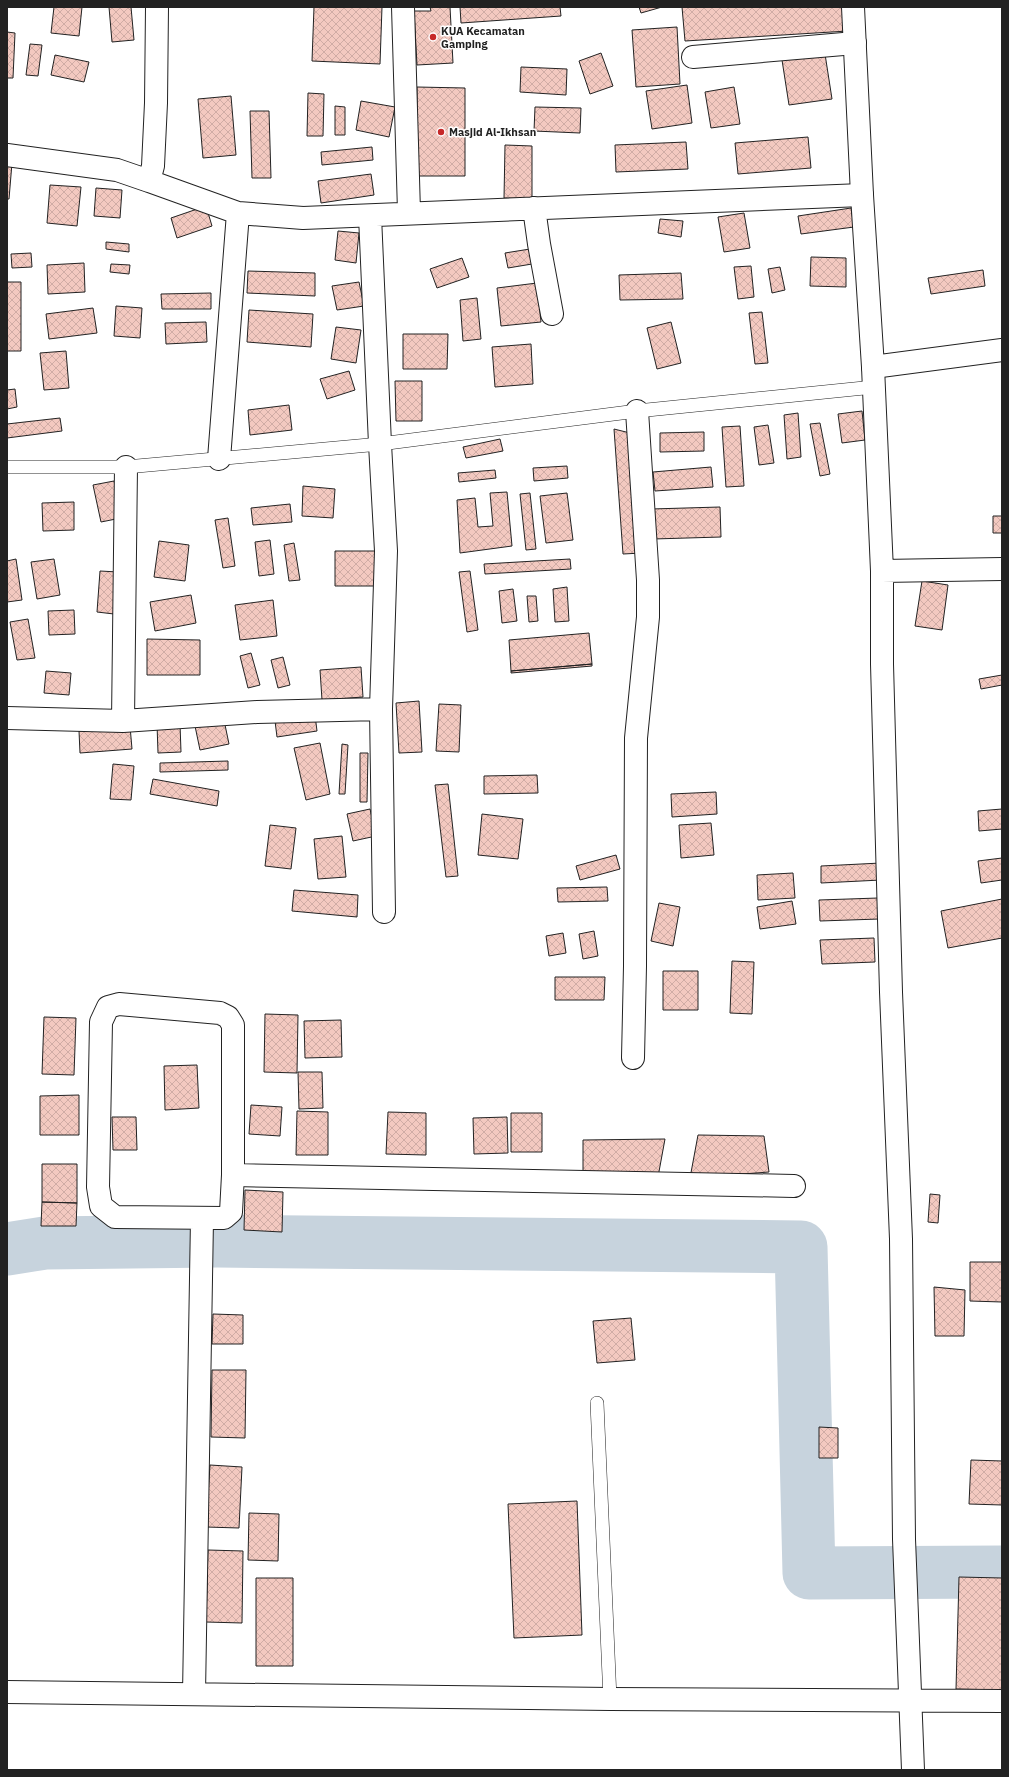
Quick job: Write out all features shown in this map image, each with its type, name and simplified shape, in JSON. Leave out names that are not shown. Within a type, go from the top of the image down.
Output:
[{"type":"street","points":[[149,181],[153,166],[156,103],[157,7]]},
{"type":"street","points":[[402,7],[409,212]]},
{"type":"street","points":[[853,7],[882,571],[882,664],[891,992],[901,1239],[904,1538],[906,1608],[912,1701],[913,1770]]},
{"type":"street","points":[[693,56],[855,43]]},
{"type":"street","points":[[7,155],[117,170],[238,213],[303,218],[370,216],[409,212],[862,195]]},
{"type":"street","points":[[534,208],[552,314]]},
{"type":"street","points":[[219,459],[238,213]]},
{"type":"street","points":[[370,216],[386,551],[381,709],[384,912]]},
{"type":"street","points":[[873,377],[1002,350]]},
{"type":"street","points":[[633,1058],[636,958],[636,738],[648,617],[648,580],[637,411]]},
{"type":"street","points":[[123,721],[126,467]]},
{"type":"street","points":[[882,571],[1002,569]]},
{"type":"street","points":[[7,718],[123,721],[257,712],[381,709]]},
{"type":"street","points":[[119,1004],[220,1013],[228,1017],[233,1025],[233,1175],[231,1212],[224,1218],[202,1224],[115,1217],[101,1206],[98,1187],[101,1022],[108,1007],[119,1004]]},
{"type":"street","points":[[233,1175],[794,1186]]},
{"type":"street","points":[[194,1694],[202,1224]]},
{"type":"street","points":[[7,1692],[610,1699],[1002,1701]]},
{"type":"lane","points":[[7,467],[126,467],[380,444],[637,411],[873,377]]},
{"type":"lane","points":[[597,1403],[610,1699]]},
{"type":"building","points":[[54,7],[82,7],[79,36],[51,33]]},
{"type":"building","points":[[109,7],[131,7],[134,40],[112,42]]},
{"type":"building","points":[[314,7],[382,7],[380,64],[312,61]]},
{"type":"building","name":"KUA Kecamatan Gamping","points":[[430,7],[450,7],[453,63],[417,65],[414,11],[431,11]]},
{"type":"building","points":[[460,7],[560,7],[561,16],[461,23]]},
{"type":"building","points":[[639,7],[662,7],[641,13]]},
{"type":"building","points":[[682,7],[846,7],[848,31],[685,41]]},
{"type":"building","points":[[677,27],[680,84],[636,87],[632,30]]},
{"type":"building","points":[[7,32],[15,33],[13,78],[7,78]]},
{"type":"building","points":[[30,44],[42,45],[38,76],[26,75]]},
{"type":"building","points":[[601,53],[613,86],[590,94],[579,61]]},
{"type":"building","points":[[825,54],[832,99],[789,105],[782,60]]},
{"type":"building","points":[[55,55],[89,62],[84,82],[51,75]]},
{"type":"building","points":[[521,67],[567,69],[566,95],[520,92]]},
{"type":"building","points":[[687,85],[692,123],[652,129],[646,91]]},
{"type":"building","name":"Masjid Al-Ikhsan","points":[[417,87],[465,88],[465,176],[417,176]]},
{"type":"building","points":[[734,87],[740,124],[711,128],[705,92]]},
{"type":"building","points":[[308,93],[324,94],[323,136],[307,136]]},
{"type":"building","points":[[231,96],[236,155],[203,158],[198,99]]},
{"type":"building","points":[[361,101],[395,107],[389,137],[356,130]]},
{"type":"building","points":[[335,106],[345,107],[345,135],[335,135]]},
{"type":"building","points":[[535,107],[581,108],[580,133],[534,131]]},
{"type":"building","points":[[250,111],[269,111],[271,178],[252,178]]},
{"type":"building","points":[[808,137],[811,168],[738,174],[735,143]]},
{"type":"building","points":[[686,142],[688,169],[616,172],[615,145]]},
{"type":"building","points":[[505,145],[532,146],[532,199],[504,198]]},
{"type":"building","points":[[372,147],[373,160],[322,165],[321,152]]},
{"type":"building","points":[[7,162],[12,163],[9,199],[7,199]]},
{"type":"building","points":[[371,174],[374,195],[321,203],[318,181]]},
{"type":"building","points":[[50,185],[81,187],[77,226],[47,223]]},
{"type":"building","points":[[96,188],[122,190],[120,218],[94,216]]},
{"type":"building","points":[[206,206],[212,226],[177,238],[171,218]]},
{"type":"building","points":[[851,208],[854,227],[801,234],[798,216]]},
{"type":"building","points":[[744,213],[750,248],[724,252],[718,217]]},
{"type":"building","points":[[660,219],[683,221],[681,237],[658,233]]},
{"type":"building","points":[[338,231],[359,233],[356,263],[335,260]]},
{"type":"building","points":[[106,242],[129,244],[129,252],[106,249]]},
{"type":"building","points":[[530,249],[532,264],[508,268],[505,253]]},
{"type":"building","points":[[31,253],[32,267],[12,268],[11,254]]},
{"type":"building","points":[[811,257],[846,258],[846,287],[810,286]]},
{"type":"building","points":[[462,258],[469,277],[437,288],[430,269]]},
{"type":"building","points":[[84,263],[85,292],[48,294],[47,265]]},
{"type":"building","points":[[111,264],[130,265],[129,274],[110,272]]},
{"type":"building","points":[[751,266],[754,297],[738,299],[734,267]]},
{"type":"building","points":[[780,267],[785,290],[772,293],[768,269]]},
{"type":"building","points":[[983,270],[985,286],[931,294],[928,278]]},
{"type":"building","points":[[248,271],[315,273],[315,296],[247,293]]},
{"type":"building","points":[[681,273],[683,299],[620,300],[619,275]]},
{"type":"building","points":[[7,282],[21,282],[21,351],[7,351]]},
{"type":"building","points":[[359,282],[364,306],[337,310],[332,286]]},
{"type":"building","points":[[537,283],[541,322],[501,326],[497,288]]},
{"type":"building","points":[[211,293],[211,309],[162,309],[161,294]]},
{"type":"building","points":[[477,298],[481,339],[463,341],[460,300]]},
{"type":"building","points":[[116,306],[142,308],[140,338],[114,336]]},
{"type":"building","points":[[93,308],[97,333],[49,339],[46,314]]},
{"type":"building","points":[[249,310],[313,314],[311,347],[247,342]]},
{"type":"building","points":[[762,312],[768,363],[755,364],[749,313]]},
{"type":"building","points":[[206,322],[207,342],[166,344],[165,323]]},
{"type":"building","points":[[671,322],[681,363],[657,369],[647,328]]},
{"type":"building","points":[[336,327],[361,330],[356,363],[331,359]]},
{"type":"building","points":[[403,334],[448,334],[447,369],[403,369]]},
{"type":"building","points":[[531,344],[533,384],[495,387],[492,347]]},
{"type":"building","points":[[66,351],[69,388],[44,390],[40,353]]},
{"type":"building","points":[[349,371],[355,390],[327,399],[320,379]]},
{"type":"building","points":[[395,381],[422,381],[422,421],[396,421]]},
{"type":"building","points":[[15,389],[17,407],[7,409],[7,390]]},
{"type":"building","points":[[289,405],[292,430],[250,435],[248,410]]},
{"type":"building","points":[[862,411],[865,440],[842,443],[838,414]]},
{"type":"building","points":[[798,413],[801,457],[787,459],[784,415]]},
{"type":"building","points":[[60,418],[62,431],[7,438],[7,424]]},
{"type":"building","points":[[820,423],[830,474],[820,476],[810,424]]},
{"type":"building","points":[[768,425],[774,463],[759,465],[754,427]]},
{"type":"building","points":[[740,426],[744,486],[726,487],[722,427]]},
{"type":"building","points":[[614,429],[634,434],[642,553],[623,554]]},
{"type":"building","points":[[704,432],[704,451],[660,452],[660,433]]},
{"type":"building","points":[[500,439],[503,451],[466,458],[463,447]]},
{"type":"building","points":[[567,466],[568,478],[534,481],[533,468]]},
{"type":"building","points":[[711,467],[713,487],[655,491],[653,472]]},
{"type":"building","points":[[495,470],[496,478],[459,482],[458,473]]},
{"type":"building","points":[[114,481],[121,518],[101,522],[93,485]]},
{"type":"building","points":[[303,486],[335,489],[333,518],[302,516]]},
{"type":"building","points":[[507,492],[512,546],[460,553],[457,500],[475,498],[478,527],[493,526],[490,493]]},
{"type":"building","points":[[530,493],[536,549],[526,550],[520,494]]},
{"type":"building","points":[[567,493],[573,540],[546,543],[540,496]]},
{"type":"building","points":[[74,502],[74,530],[43,531],[42,503]]},
{"type":"building","points":[[290,504],[292,522],[253,525],[251,508]]},
{"type":"building","points":[[720,507],[721,537],[653,539],[651,509]]},
{"type":"building","points":[[993,516],[1002,516],[1002,533],[993,533]]},
{"type":"building","points":[[228,518],[235,566],[223,568],[215,520]]},
{"type":"building","points":[[270,540],[274,574],[259,576],[255,542]]},
{"type":"building","points":[[159,541],[189,545],[185,581],[154,577]]},
{"type":"building","points":[[294,543],[300,580],[289,581],[284,545]]},
{"type":"building","points":[[335,551],[378,551],[378,586],[335,586]]},
{"type":"building","points":[[16,559],[22,600],[7,602],[7,561]]},
{"type":"building","points":[[54,559],[60,595],[37,599],[31,562]]},
{"type":"building","points":[[570,559],[571,569],[485,574],[484,564]]},
{"type":"building","points":[[100,571],[118,572],[114,614],[97,612]]},
{"type":"building","points":[[470,571],[478,630],[467,632],[459,572]]},
{"type":"building","points":[[922,581],[948,585],[942,630],[915,626]]},
{"type":"building","points":[[567,587],[569,621],[555,622],[553,589]]},
{"type":"building","points":[[513,589],[517,621],[502,623],[499,591]]},
{"type":"building","points":[[191,595],[196,623],[155,631],[150,602]]},
{"type":"building","points":[[527,596],[536,596],[538,621],[529,622]]},
{"type":"building","points":[[273,600],[277,636],[240,640],[235,605]]},
{"type":"building","points":[[74,610],[75,634],[49,635],[48,611]]},
{"type":"building","points":[[28,619],[35,658],[17,660],[10,622]]},
{"type":"building","points":[[589,633],[592,664],[511,671],[509,640]]},
{"type":"building","points":[[147,639],[200,640],[200,675],[147,675]]},
{"type":"building","points":[[251,653],[260,685],[248,688],[240,656]]},
{"type":"building","points":[[283,657],[290,685],[278,688],[271,660]]},
{"type":"building","points":[[592,664],[592,666],[511,673],[511,671]]},
{"type":"building","points":[[361,667],[363,697],[322,700],[320,670]]},
{"type":"building","points":[[46,671],[71,673],[69,695],[44,693]]},
{"type":"building","points":[[1002,675],[1002,685],[981,689],[979,679]]},
{"type":"building","points":[[419,701],[422,752],[399,753],[396,703]]},
{"type":"building","points":[[439,704],[461,705],[459,752],[436,751]]},
{"type":"building","points":[[315,715],[317,731],[277,737],[275,721]]},
{"type":"building","points":[[224,720],[229,744],[200,750],[195,726]]},
{"type":"building","points":[[157,724],[180,724],[181,752],[158,753]]},
{"type":"building","points":[[130,726],[132,749],[80,753],[79,731]]},
{"type":"building","points":[[320,743],[330,794],[306,800],[294,748]]},
{"type":"building","points":[[342,744],[348,745],[345,794],[339,794]]},
{"type":"building","points":[[360,753],[368,753],[367,802],[360,802]]},
{"type":"building","points":[[228,761],[228,770],[160,772],[160,763]]},
{"type":"building","points":[[113,764],[134,766],[131,800],[110,799]]},
{"type":"building","points":[[537,775],[538,793],[484,794],[484,776]]},
{"type":"building","points":[[153,779],[219,791],[217,806],[150,794]]},
{"type":"building","points":[[448,784],[458,876],[446,877],[435,785]]},
{"type":"building","points":[[716,792],[717,814],[672,817],[671,794]]},
{"type":"building","points":[[370,809],[376,836],[353,841],[347,814]]},
{"type":"building","points":[[1002,809],[1002,829],[979,831],[978,811]]},
{"type":"building","points":[[482,814],[523,819],[518,859],[478,855]]},
{"type":"building","points":[[711,823],[714,855],[681,858],[679,825]]},
{"type":"building","points":[[270,825],[296,828],[291,869],[265,866]]},
{"type":"building","points":[[342,836],[346,877],[318,879],[314,839]]},
{"type":"building","points":[[616,855],[620,869],[580,880],[576,866]]},
{"type":"building","points":[[1002,858],[1002,880],[981,883],[978,861]]},
{"type":"building","points":[[881,863],[881,880],[821,883],[821,866]]},
{"type":"building","points":[[793,873],[795,898],[758,900],[757,875]]},
{"type":"building","points":[[607,887],[608,901],[558,902],[557,888]]},
{"type":"building","points":[[294,890],[358,895],[357,917],[292,911]]},
{"type":"building","points":[[878,898],[879,919],[820,921],[819,900]]},
{"type":"building","points":[[1002,899],[1002,938],[948,948],[941,911]]},
{"type":"building","points":[[792,901],[796,924],[760,929],[757,907]]},
{"type":"building","points":[[659,903],[680,907],[673,946],[651,941]]},
{"type":"building","points":[[594,931],[598,956],[583,959],[579,934]]},
{"type":"building","points":[[563,933],[566,953],[549,956],[546,936]]},
{"type":"building","points":[[874,938],[875,962],[822,964],[820,940]]},
{"type":"building","points":[[732,961],[754,962],[752,1014],[730,1013]]},
{"type":"building","points":[[663,971],[698,971],[698,1010],[663,1010]]},
{"type":"building","points":[[555,977],[605,977],[604,1000],[555,1000]]},
{"type":"building","points":[[265,1014],[298,1015],[297,1073],[264,1072]]},
{"type":"building","points":[[44,1017],[76,1018],[74,1075],[42,1074]]},
{"type":"building","points":[[341,1020],[342,1057],[305,1058],[304,1021]]},
{"type":"building","points":[[197,1065],[199,1108],[165,1110],[164,1066]]},
{"type":"building","points":[[298,1072],[322,1072],[323,1108],[299,1109]]},
{"type":"building","points":[[79,1095],[79,1135],[40,1135],[40,1096]]},
{"type":"building","points":[[251,1105],[282,1107],[280,1136],[249,1134]]},
{"type":"building","points":[[297,1111],[328,1112],[328,1155],[296,1155]]},
{"type":"building","points":[[388,1112],[426,1113],[426,1155],[386,1154]]},
{"type":"building","points":[[511,1113],[542,1113],[542,1152],[511,1152]]},
{"type":"building","points":[[112,1117],[136,1117],[137,1150],[113,1150]]},
{"type":"building","points":[[507,1117],[508,1153],[474,1154],[473,1118]]},
{"type":"building","points":[[698,1135],[764,1136],[769,1172],[690,1178]]},
{"type":"building","points":[[665,1139],[658,1177],[583,1177],[583,1140]]},
{"type":"building","points":[[42,1164],[77,1164],[77,1203],[42,1202]]},
{"type":"building","points":[[245,1190],[283,1192],[282,1232],[244,1230]]},
{"type":"building","points":[[930,1194],[940,1195],[938,1223],[928,1222]]},
{"type":"building","points":[[42,1202],[77,1203],[76,1226],[41,1226]]},
{"type":"building","points":[[970,1262],[1002,1262],[1002,1302],[970,1301]]},
{"type":"building","points":[[934,1287],[965,1290],[964,1336],[935,1336]]},
{"type":"building","points":[[213,1314],[243,1315],[243,1344],[212,1344]]},
{"type":"building","points":[[631,1318],[635,1360],[597,1363],[593,1321]]},
{"type":"building","points":[[212,1370],[246,1370],[245,1438],[211,1437]]},
{"type":"building","points":[[819,1427],[838,1428],[838,1458],[819,1458]]},
{"type":"building","points":[[971,1460],[1002,1461],[1002,1505],[969,1504]]},
{"type":"building","points":[[210,1465],[242,1467],[239,1528],[206,1527]]},
{"type":"building","points":[[577,1501],[582,1635],[514,1638],[508,1504]]},
{"type":"building","points":[[249,1513],[279,1514],[278,1561],[248,1560]]},
{"type":"building","points":[[208,1550],[243,1551],[242,1623],[206,1622]]},
{"type":"building","points":[[959,1577],[1002,1578],[1002,1690],[956,1689]]},
{"type":"building","points":[[256,1578],[293,1578],[293,1666],[256,1666]]},
{"type":"waterway","points":[[7,1249],[45,1243],[217,1241],[801,1247],[809,1573],[1002,1572]]},
{"type":"place","name":"KUA Kecamatan Gamping","points":[[433,37]]},
{"type":"place","name":"Masjid Al-Ikhsan","points":[[441,132]]}]
